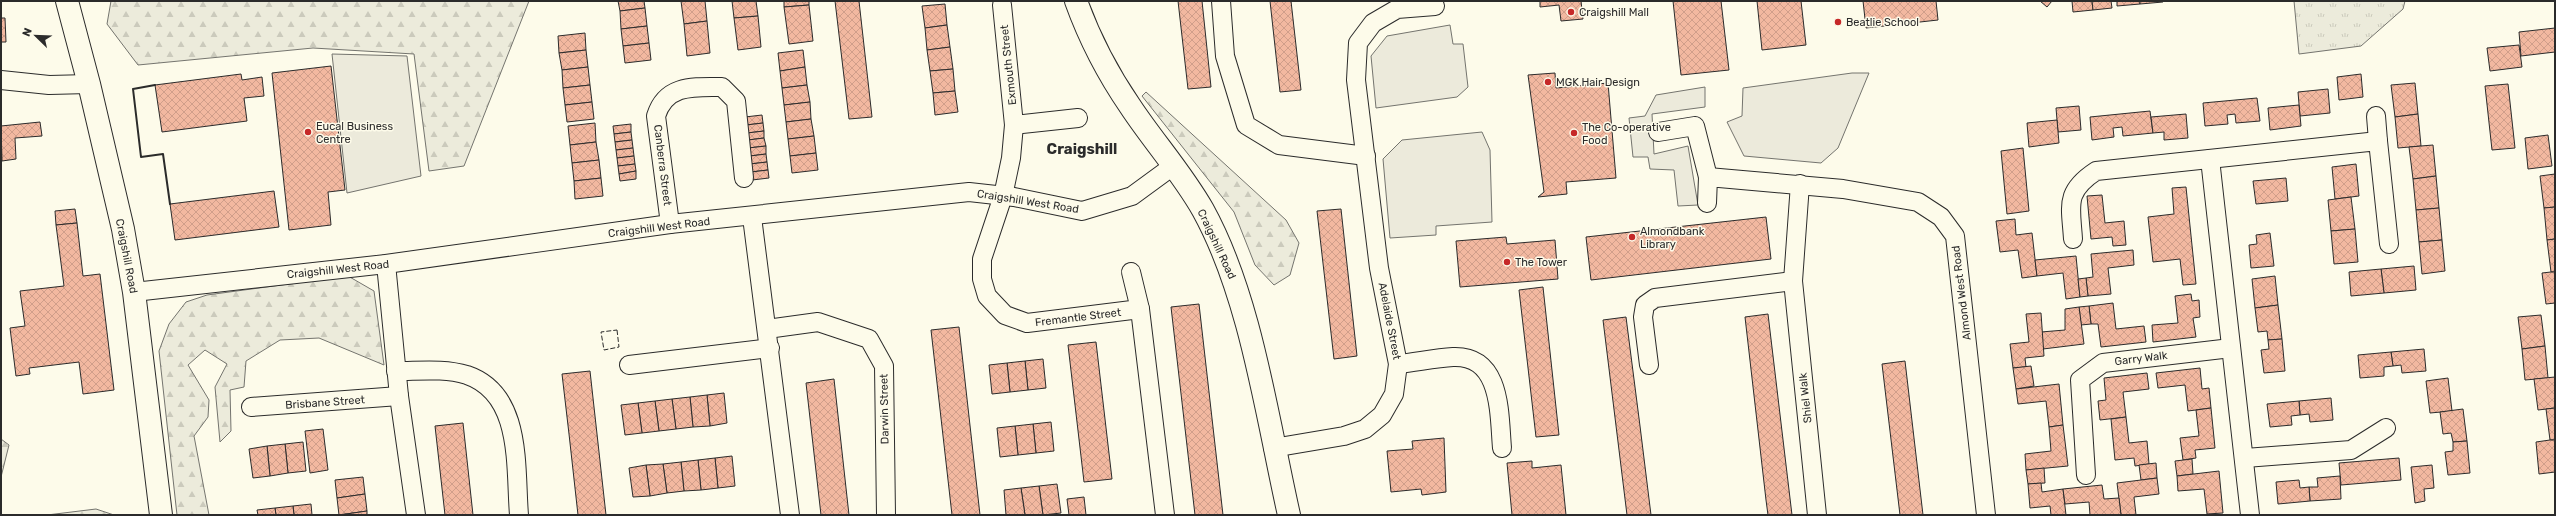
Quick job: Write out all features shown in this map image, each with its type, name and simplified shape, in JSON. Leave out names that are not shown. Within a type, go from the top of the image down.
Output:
[{"type":"street","name":"Craigshill Road","points":[[67,1],[89,84],[123,229],[134,292],[161,515]]},
{"type":"street","name":"Craigshill Road","points":[[1076,1],[1102,59],[1130,106],[1203,210],[1233,278],[1247,329],[1288,515]]},
{"type":"street","points":[[1221,1],[1225,56],[1246,125],[1280,145],[1366,156]]},
{"type":"street","name":"Exmouth Street","points":[[1002,5],[1014,126],[1011,158],[1003,196]]},
{"type":"street","name":"Adelaide Street","points":[[1273,448],[1344,436],[1366,429],[1382,415],[1394,394],[1398,364],[1379,268],[1356,80],[1358,43],[1373,23],[1398,9],[1435,6]]},
{"type":"street","points":[[1,80],[49,85],[89,84]]},
{"type":"street","name":"Canberra Street","points":[[670,224],[656,116],[660,104],[682,88],[722,87],[736,100],[744,178]]},
{"type":"street","points":[[2376,116],[2389,244]]},
{"type":"street","points":[[1014,126],[1078,118]]},
{"type":"street","points":[[1658,132],[1695,126],[1708,177],[1708,203]]},
{"type":"street","points":[[2073,239],[2071,198],[2080,181],[2096,171],[2378,141]]},
{"type":"street","points":[[2210,159],[2245,458],[2250,515]]},
{"type":"street","name":"Craigshill West Road","points":[[134,292],[386,264],[670,224],[969,192],[1003,196],[1082,211],[1132,196],[1173,166]]},
{"type":"street","name":"Almond West Road","points":[[1708,177],[1800,184],[1918,202],[1941,217],[1955,236],[1986,515]]},
{"type":"street","name":"Shiel Walk","points":[[1800,184],[1793,281],[1817,515]]},
{"type":"street","name":"Fremantle Street","points":[[1003,196],[982,259],[982,279],[987,296],[1005,315],[1027,323],[1140,309]]},
{"type":"street","points":[[752,216],[770,348],[790,515]]},
{"type":"street","points":[[386,264],[396,371],[416,515]]},
{"type":"street","points":[[1131,272],[1140,309],[1164,515]]},
{"type":"street","points":[[1649,365],[1643,317],[1645,305],[1655,298],[1793,281]]},
{"type":"street","name":"Darwin Street","points":[[767,329],[818,322],[869,339],[884,366],[886,515]]},
{"type":"street","points":[[628,365],[770,348]]},
{"type":"street","name":"Garry Walk","points":[[2086,475],[2080,380],[2103,363],[2231,348]]},
{"type":"street","points":[[1398,364],[1455,357],[1467,358],[1482,365],[1493,379],[1497,395],[1502,448]]},
{"type":"street","points":[[396,371],[443,371],[467,376],[487,386],[504,409],[514,434],[520,515]]},
{"type":"street","name":"Brisbane Street","points":[[252,407],[399,396]]},
{"type":"street","points":[[2245,458],[2351,450],[2386,428]]},
{"type":"green space","points":[[111,1],[529,1],[464,166],[429,171],[414,54],[313,48],[138,65],[107,24]]},
{"type":"green space","points":[[2294,1],[2405,1],[2403,9],[2361,46],[2299,54]]},
{"type":"green space","points":[[1146,92],[1286,220],[1299,243],[1290,275],[1274,285],[1255,265],[1234,212],[1142,96]]},
{"type":"green space","points":[[348,276],[374,291],[384,365],[319,338],[280,340],[246,361],[244,387],[230,390],[231,431],[220,442],[215,387],[227,364],[205,350],[188,365],[209,400],[208,417],[194,436],[209,515],[177,515],[159,351],[169,324],[186,302],[207,295]]},
{"type":"green space","points":[[1,439],[9,445],[1,477]]},
{"type":"green space","points":[[96,509],[114,515],[47,515]]},
{"type":"shaded area","points":[[1450,25],[1453,44],[1463,44],[1468,87],[1457,97],[1376,108],[1371,56],[1387,36]]},
{"type":"shaded area","points":[[332,54],[407,56],[421,176],[347,193]]},
{"type":"shaded area","points":[[1852,73],[1869,73],[1838,148],[1821,163],[1744,156],[1727,122],[1742,116],[1743,88]]},
{"type":"shaded area","points":[[1705,87],[1705,107],[1652,114],[1654,154],[1688,146],[1698,205],[1678,206],[1674,170],[1650,169],[1648,157],[1633,157],[1629,118],[1645,116],[1656,95]]},
{"type":"shaded area","points":[[1482,132],[1490,150],[1492,222],[1436,226],[1436,235],[1390,238],[1383,159],[1402,140]]},
{"type":"building","points":[[618,1],[644,1],[645,8],[620,11]]},
{"type":"building","points":[[681,1],[705,1],[707,21],[684,24]]},
{"type":"building","points":[[732,1],[756,1],[758,16],[734,18]]},
{"type":"building","points":[[784,1],[809,1],[809,5],[784,7]]},
{"type":"building","points":[[835,1],[859,1],[872,117],[849,119]]},
{"type":"building","points":[[1178,1],[1202,1],[1211,87],[1188,89]]},
{"type":"building","points":[[1270,1],[1291,1],[1301,90],[1280,92]]},
{"type":"building","name":"Craigshill Mall","points":[[1540,1],[1581,1],[1583,19],[1561,21],[1559,5],[1540,7]]},
{"type":"building","points":[[1673,1],[1721,1],[1729,70],[1681,75]]},
{"type":"building","points":[[1757,1],[1801,1],[1806,45],[1762,50]]},
{"type":"building","points":[[1863,1],[1936,1],[1938,20],[1866,28]]},
{"type":"building","points":[[2040,1],[2052,1],[2047,7]]},
{"type":"building","points":[[2072,1],[2092,1],[2093,10],[2073,12]]},
{"type":"building","points":[[2092,1],[2111,1],[2112,8],[2093,10]]},
{"type":"building","points":[[2117,1],[2140,1],[2140,4],[2117,6]]},
{"type":"building","points":[[2140,1],[2163,1],[2163,2],[2140,4]]},
{"type":"building","points":[[945,4],[947,25],[925,28],[922,6]]},
{"type":"building","points":[[809,5],[813,41],[789,44],[784,7]]},
{"type":"building","points":[[645,8],[647,26],[621,29],[620,11]]},
{"type":"building","points":[[758,16],[761,47],[738,50],[734,18]]},
{"type":"building","points":[[1,18],[5,18],[6,42],[1,42]]},
{"type":"building","points":[[707,21],[710,53],[687,56],[684,24]]},
{"type":"building","points":[[947,25],[950,47],[927,50],[925,28]]},
{"type":"building","points":[[647,26],[649,43],[623,46],[621,29]]},
{"type":"building","points":[[2555,28],[2555,52],[2521,56],[2519,32]]},
{"type":"building","points":[[585,33],[586,50],[559,53],[558,36]]},
{"type":"building","points":[[649,43],[651,60],[625,63],[623,46]]},
{"type":"building","points":[[2519,45],[2522,67],[2490,71],[2487,48]]},
{"type":"building","points":[[950,47],[953,69],[930,71],[927,50]]},
{"type":"building","points":[[586,50],[588,67],[562,70],[559,53]]},
{"type":"building","points":[[803,50],[805,67],[780,71],[778,53]]},
{"type":"building","name":"Eucal Business Centre","points":[[331,66],[345,190],[328,192],[331,225],[289,230],[272,73]]},
{"type":"building","points":[[588,67],[590,85],[563,88],[562,70]]},
{"type":"building","points":[[805,67],[807,85],[782,88],[780,71]]},
{"type":"building","points":[[953,69],[955,91],[933,93],[930,71]]},
{"type":"building","name":"The Co-operative Food","points":[[1555,73],[1556,88],[1608,83],[1616,178],[1566,182],[1567,194],[1538,197],[1544,192],[1528,75]]},
{"type":"building","points":[[241,74],[242,80],[262,77],[264,96],[244,98],[247,121],[162,132],[155,85]]},
{"type":"building","points":[[2361,74],[2363,97],[2339,100],[2337,77]]},
{"type":"building","points":[[2415,83],[2418,114],[2395,117],[2391,85]]},
{"type":"building","points":[[2508,84],[2515,148],[2492,150],[2485,86]]},
{"type":"building","points":[[590,85],[592,102],[565,105],[563,88]]},
{"type":"building","points":[[807,85],[810,102],[784,105],[782,88]]},
{"type":"building","points":[[2328,89],[2330,113],[2300,116],[2298,92]]},
{"type":"building","points":[[955,91],[958,112],[935,115],[933,93]]},
{"type":"building","points":[[2257,98],[2260,121],[2236,123],[2235,114],[2227,115],[2228,124],[2205,126],[2203,103]]},
{"type":"building","points":[[592,102],[594,119],[567,122],[565,105]]},
{"type":"building","points":[[810,102],[811,119],[786,122],[784,105]]},
{"type":"building","points":[[2299,105],[2301,126],[2270,130],[2268,108]]},
{"type":"building","points":[[2079,106],[2081,130],[2058,132],[2056,108]]},
{"type":"building","points":[[2150,111],[2153,133],[2123,136],[2122,127],[2113,128],[2114,137],[2092,140],[2090,117]]},
{"type":"building","points":[[2186,114],[2188,138],[2164,140],[2164,132],[2153,133],[2151,117]]},
{"type":"building","points":[[2418,114],[2421,146],[2398,148],[2395,117]]},
{"type":"building","points":[[762,115],[763,123],[746,125],[745,117]]},
{"type":"building","points":[[811,119],[814,136],[788,139],[786,122]]},
{"type":"building","points":[[2057,120],[2059,143],[2029,147],[2027,123]]},
{"type":"building","points":[[40,122],[42,136],[15,138],[16,159],[2,161],[1,126]]},
{"type":"building","points":[[595,123],[596,142],[570,145],[568,126]]},
{"type":"building","points":[[763,123],[764,131],[747,133],[746,125]]},
{"type":"building","points":[[631,124],[631,132],[614,134],[613,126]]},
{"type":"building","points":[[764,131],[764,138],[748,140],[747,133]]},
{"type":"building","points":[[631,132],[632,140],[615,142],[614,134]]},
{"type":"building","points":[[2548,135],[2552,166],[2528,169],[2525,138]]},
{"type":"building","points":[[814,136],[816,153],[790,156],[788,139]]},
{"type":"building","points":[[764,138],[766,146],[748,148],[748,140]]},
{"type":"building","points":[[632,140],[633,148],[616,150],[615,142]]},
{"type":"building","points":[[596,142],[599,160],[572,163],[570,145]]},
{"type":"building","points":[[2433,145],[2436,176],[2413,179],[2409,147]]},
{"type":"building","points":[[766,146],[766,154],[750,156],[748,148]]},
{"type":"building","points":[[633,148],[634,156],[617,158],[616,150]]},
{"type":"building","points":[[2023,148],[2029,211],[2007,214],[2001,151]]},
{"type":"building","points":[[816,153],[818,170],[792,173],[790,156]]},
{"type":"building","points":[[766,154],[767,162],[750,164],[750,156]]},
{"type":"building","points":[[634,156],[635,164],[618,166],[617,158]]},
{"type":"building","points":[[599,160],[601,178],[574,181],[572,163]]},
{"type":"building","points":[[767,162],[768,170],[751,172],[750,164]]},
{"type":"building","points":[[635,164],[636,171],[619,174],[618,166]]},
{"type":"building","points":[[2356,164],[2359,196],[2335,199],[2332,167]]},
{"type":"building","points":[[768,170],[769,178],[752,180],[751,172]]},
{"type":"building","points":[[636,171],[636,179],[620,181],[619,174]]},
{"type":"building","points":[[2555,174],[2555,207],[2544,208],[2540,176]]},
{"type":"building","points":[[2436,176],[2439,208],[2416,210],[2413,179]]},
{"type":"building","points":[[601,178],[603,196],[575,199],[574,181]]},
{"type":"building","points":[[2286,178],[2288,201],[2256,204],[2253,181]]},
{"type":"building","points":[[2186,187],[2196,284],[2183,285],[2180,259],[2153,262],[2148,217],[2174,214],[2172,188]]},
{"type":"building","points":[[274,191],[279,227],[175,240],[170,204]]},
{"type":"building","points":[[2102,195],[2105,223],[2124,221],[2126,245],[2113,246],[2112,237],[2091,239],[2087,196]]},
{"type":"building","points":[[2351,197],[2355,229],[2331,231],[2328,200]]},
{"type":"building","points":[[2555,207],[2555,239],[2547,240],[2544,208]]},
{"type":"building","points":[[2439,208],[2442,240],[2419,242],[2416,210]]},
{"type":"building","points":[[75,209],[77,223],[56,225],[55,211]]},
{"type":"building","points":[[1341,209],[1357,356],[1334,359],[1317,211]]},
{"type":"building","points":[[1766,217],[1771,259],[1591,280],[1586,237]]},
{"type":"building","points":[[2015,219],[2016,235],[2032,233],[2037,276],[2022,278],[2018,250],[2000,252],[1996,221]]},
{"type":"building","points":[[77,223],[83,276],[100,274],[114,390],[83,394],[79,362],[29,368],[30,374],[16,376],[10,328],[25,326],[20,291],[64,286],[56,225]]},
{"type":"building","points":[[2355,229],[2358,262],[2334,264],[2331,231]]},
{"type":"building","points":[[2270,233],[2274,266],[2251,268],[2249,245],[2257,244],[2256,235]]},
{"type":"building","name":"The Tower","points":[[1506,237],[1507,244],[1555,240],[1558,279],[1460,287],[1456,241]]},
{"type":"building","points":[[2555,239],[2555,272],[2551,272],[2547,240]]},
{"type":"building","points":[[2442,240],[2445,271],[2422,274],[2419,242]]},
{"type":"building","points":[[2133,250],[2134,265],[2108,268],[2111,294],[2088,296],[2086,278],[2093,277],[2091,254]]},
{"type":"building","points":[[2076,256],[2080,297],[2066,299],[2063,273],[2037,276],[2035,260]]},
{"type":"building","points":[[2414,266],[2416,290],[2384,293],[2381,269]]},
{"type":"building","points":[[2381,269],[2384,293],[2351,296],[2349,272]]},
{"type":"building","points":[[2555,272],[2555,303],[2546,304],[2542,273]]},
{"type":"building","points":[[2275,276],[2278,305],[2255,308],[2252,279]]},
{"type":"building","points":[[2086,278],[2088,296],[2080,297],[2078,279]]},
{"type":"building","points":[[1543,287],[1559,435],[1536,437],[1519,290]]},
{"type":"building","points":[[2191,294],[2192,301],[2199,300],[2200,317],[2193,318],[2196,337],[2153,342],[2152,325],[2178,323],[2175,296]]},
{"type":"building","points":[[2113,303],[2116,329],[2144,326],[2146,342],[2101,347],[2098,324],[2091,324],[2089,306]]},
{"type":"building","points":[[1199,304],[1223,515],[1195,515],[1171,307]]},
{"type":"building","points":[[2278,305],[2282,339],[2268,340],[2267,331],[2258,332],[2255,308]]},
{"type":"building","points":[[2089,306],[2091,324],[2081,325],[2079,307]]},
{"type":"building","points":[[2079,307],[2084,344],[2043,349],[2041,332],[2065,330],[2065,309]]},
{"type":"building","points":[[2041,313],[2044,356],[2025,358],[2026,367],[2013,368],[2010,344],[2029,342],[2026,314]]},
{"type":"building","points":[[1768,314],[1792,515],[1768,515],[1766,500],[1745,317]]},
{"type":"building","points":[[2541,315],[2545,346],[2522,349],[2518,317]]},
{"type":"building","points":[[1626,317],[1651,515],[1627,515],[1603,320]]},
{"type":"building","points":[[959,327],[980,515],[952,515],[931,330]]},
{"type":"building","points":[[2282,339],[2285,371],[2264,373],[2261,350],[2269,349],[2268,340]]},
{"type":"building","points":[[1096,342],[1112,479],[1084,482],[1068,345]]},
{"type":"building","points":[[2545,346],[2548,378],[2525,380],[2522,349]]},
{"type":"building","points":[[2424,349],[2426,371],[2402,373],[2401,365],[2393,366],[2391,352]]},
{"type":"building","points":[[2391,352],[2393,366],[2384,367],[2384,376],[2360,378],[2358,355]]},
{"type":"building","points":[[1043,359],[1046,388],[1028,390],[1025,361]]},
{"type":"building","points":[[1025,361],[1028,390],[1010,392],[1007,363]]},
{"type":"building","points":[[1905,361],[1923,515],[1900,515],[1882,364]]},
{"type":"building","points":[[1007,363],[1010,392],[992,394],[989,365]]},
{"type":"building","points":[[2031,366],[2034,386],[2016,389],[2013,368]]},
{"type":"building","points":[[2200,368],[2202,389],[2209,388],[2211,408],[2188,411],[2185,385],[2158,388],[2156,373]]},
{"type":"building","points":[[590,371],[606,515],[578,515],[562,374]]},
{"type":"building","points":[[2147,373],[2149,389],[2123,392],[2126,417],[2100,420],[2098,401],[2106,400],[2104,378]]},
{"type":"building","points":[[2555,377],[2555,408],[2538,410],[2534,379]]},
{"type":"building","points":[[2448,378],[2452,411],[2430,413],[2426,381]]},
{"type":"building","points":[[834,379],[849,515],[821,515],[806,383]]},
{"type":"building","points":[[2059,384],[2063,425],[2049,427],[2046,401],[2018,404],[2016,389]]},
{"type":"building","points":[[724,393],[727,423],[710,426],[707,395]]},
{"type":"building","points":[[707,395],[710,426],[693,427],[690,397]]},
{"type":"building","points":[[690,397],[693,427],[676,429],[672,399]]},
{"type":"building","points":[[2331,398],[2333,420],[2310,422],[2309,414],[2300,415],[2299,401]]},
{"type":"building","points":[[672,399],[676,429],[659,431],[655,401]]},
{"type":"building","points":[[655,401],[659,431],[642,433],[638,403]]},
{"type":"building","points":[[2299,401],[2300,415],[2291,416],[2292,425],[2270,427],[2267,404]]},
{"type":"building","points":[[638,403],[642,433],[625,435],[621,405]]},
{"type":"building","points":[[2211,408],[2215,448],[2195,450],[2196,458],[2183,460],[2180,438],[2199,436],[2196,410]]},
{"type":"building","points":[[2555,408],[2555,440],[2550,440],[2546,409]]},
{"type":"building","points":[[2463,409],[2467,441],[2453,442],[2451,433],[2443,434],[2440,412]]},
{"type":"building","points":[[2126,417],[2129,443],[2147,441],[2149,464],[2135,466],[2134,458],[2115,460],[2111,419]]},
{"type":"building","points":[[1051,422],[1054,451],[1036,453],[1033,424]]},
{"type":"building","points":[[463,423],[473,515],[445,515],[435,426]]},
{"type":"building","points":[[1033,424],[1036,453],[1018,455],[1015,426]]},
{"type":"building","points":[[2063,425],[2068,466],[2026,470],[2025,454],[2051,451],[2049,427]]},
{"type":"building","points":[[1015,426],[1018,455],[1000,457],[997,428]]},
{"type":"building","points":[[323,429],[328,470],[310,473],[305,431]]},
{"type":"building","points":[[1444,438],[1446,492],[1422,495],[1421,489],[1391,492],[1387,451],[1413,449],[1412,441]]},
{"type":"building","points":[[2555,440],[2555,472],[2539,474],[2536,442]]},
{"type":"building","points":[[2467,441],[2470,473],[2448,475],[2445,452],[2453,451],[2453,442]]},
{"type":"building","points":[[303,442],[306,471],[288,473],[285,444]]},
{"type":"building","points":[[285,444],[288,473],[270,476],[267,446]]},
{"type":"building","points":[[267,446],[270,476],[253,478],[249,449]]},
{"type":"building","points":[[732,456],[735,486],[718,488],[715,458]]},
{"type":"building","points":[[715,458],[718,488],[701,490],[698,460]]},
{"type":"building","points":[[2399,458],[2401,480],[2341,485],[2339,463]]},
{"type":"building","points":[[2192,459],[2193,474],[2177,476],[2175,461]]},
{"type":"building","points":[[698,460],[701,490],[684,491],[681,462]]},
{"type":"building","points":[[1532,461],[1532,468],[1561,465],[1566,515],[1512,515],[1507,463]]},
{"type":"building","points":[[681,462],[684,491],[667,493],[663,464]]},
{"type":"building","points":[[2156,463],[2157,478],[2141,480],[2139,465]]},
{"type":"building","points":[[663,464],[667,493],[650,496],[646,465]]},
{"type":"building","points":[[646,465],[650,496],[633,497],[629,468]]},
{"type":"building","points":[[2432,465],[2434,488],[2424,489],[2425,501],[2415,503],[2411,467]]},
{"type":"building","points":[[2044,468],[2045,483],[2028,484],[2026,470]]},
{"type":"building","points":[[2219,471],[2223,513],[2207,514],[2204,489],[2178,491],[2177,476]]},
{"type":"building","points":[[2340,476],[2341,499],[2310,501],[2309,487],[2318,487],[2317,478]]},
{"type":"building","points":[[363,477],[365,494],[337,498],[335,480]]},
{"type":"building","points":[[2157,478],[2159,494],[2134,497],[2136,515],[2121,515],[2117,483]]},
{"type":"building","points":[[2299,480],[2300,488],[2309,487],[2310,501],[2278,504],[2276,482]]},
{"type":"building","points":[[2041,483],[2042,492],[2063,489],[2066,515],[2051,515],[2050,506],[2030,508],[2028,484]]},
{"type":"building","points":[[1057,484],[1061,513],[1043,515],[1039,486]]},
{"type":"building","points":[[2102,485],[2104,499],[2119,498],[2121,515],[2090,515],[2089,502],[2065,504],[2063,489]]},
{"type":"building","points":[[1039,486],[1043,515],[1025,515],[1021,488]]},
{"type":"building","points":[[1021,488],[1025,515],[1006,515],[1004,490]]},
{"type":"building","points":[[365,494],[367,511],[339,515],[337,498]]},
{"type":"building","points":[[1084,497],[1086,515],[1069,515],[1067,499]]},
{"type":"building","points":[[311,504],[312,515],[294,515],[293,506]]},
{"type":"building","points":[[293,506],[294,515],[276,515],[275,508]]},
{"type":"building","points":[[275,508],[276,515],[258,515],[257,510]]},
{"type":"building","points":[[367,511],[367,515],[339,515]]},
{"type":"fence","points":[[617,330],[619,347],[604,350],[601,332],[617,330]]},
{"type":"wall","points":[[155,85],[133,89],[141,157],[163,154],[170,204]]},
{"type":"place","name":"Craigshill Mall","points":[[1571,12]]},
{"type":"place","name":"Beatlie School","points":[[1838,22]]},
{"type":"place","name":"MGK Hair Design","points":[[1548,82]]},
{"type":"place","name":"Eucal Business Centre","points":[[308,132]]},
{"type":"place","name":"The Co-operative Food","points":[[1574,133]]},
{"type":"place","name":"Almondbank Library","points":[[1632,237]]},
{"type":"place","name":"The Tower","points":[[1507,262]]},
{"type":"district","name":"Craigshill","points":[[1082,149]]}]
